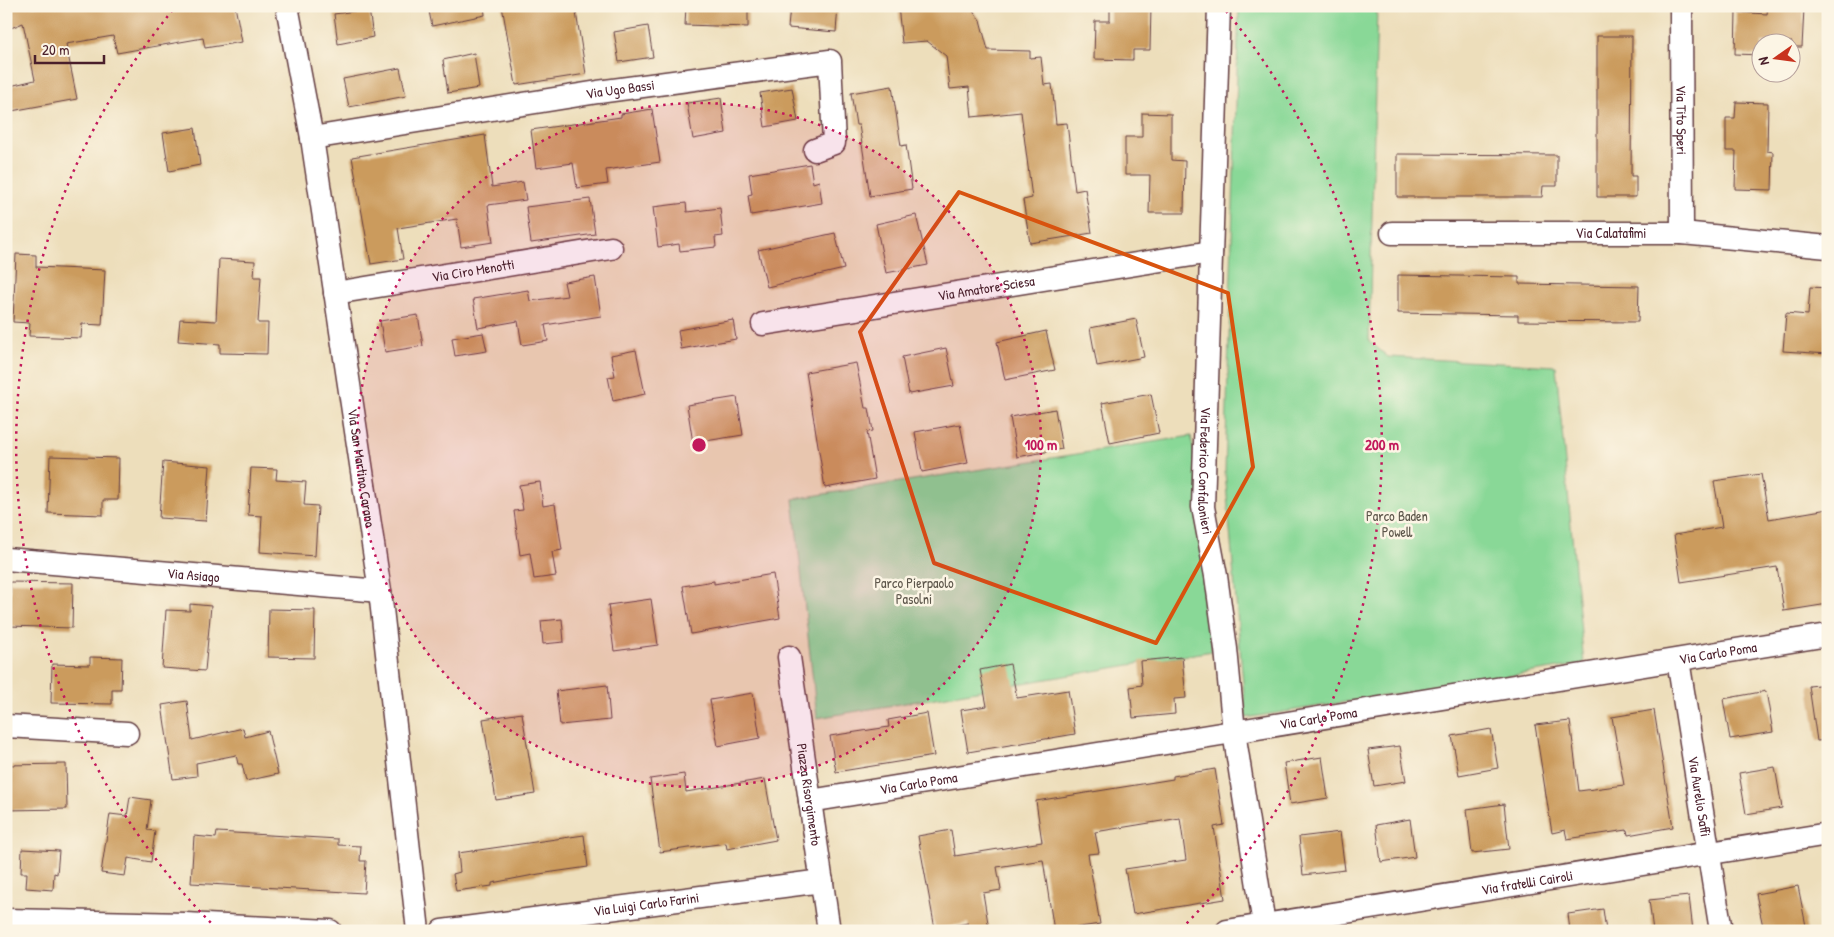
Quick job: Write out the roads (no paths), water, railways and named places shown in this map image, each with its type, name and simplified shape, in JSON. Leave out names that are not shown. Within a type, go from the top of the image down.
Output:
[{"type":"street","name":"Via San Martino Carano","points":[[287,6],[312,138],[380,591],[418,931]]},
{"type":"street","name":"Via Federico Confalonieri","points":[[1219,6],[1203,507],[1226,649],[1234,732],[1264,928]]},
{"type":"street","name":"Via Tito Speri","points":[[1681,6],[1682,233]]},
{"type":"street","name":"Via Ugo Bassi","points":[[312,138],[598,92],[830,61],[834,143],[815,150]]},
{"type":"street","name":"Via Calatafimi","points":[[1392,233],[1682,233],[1828,247]]},
{"type":"street","name":"Via Ciro Menotti","points":[[335,293],[611,248]]},
{"type":"street","name":"Via Amatore Sciesa","points":[[763,324],[1211,252]]},
{"type":"street","name":"Via Asiago","points":[[6,559],[380,591]]},
{"type":"street","name":"Via Carlo Poma","points":[[810,801],[1828,635]]},
{"type":"street","name":"Piazza Risorgimento","points":[[788,657],[829,931]]},
{"type":"street","name":"Via Aurelio Saffi","points":[[1678,660],[1721,931]]},
{"type":"street","points":[[6,726],[126,733]]},
{"type":"street","name":"Via fratelli Cairoli","points":[[1227,931],[1264,928],[1828,834]]},
{"type":"street","name":"Via Luigi Carlo Farini","points":[[442,931],[822,881]]},
{"type":"street","points":[[6,920],[330,931]]},
{"type":"park label","name":"Parco Baden Powell","points":[[1397,524]]},
{"type":"park label","name":"Parco Pierpaolo Pasolni","points":[[914,592]]}]
